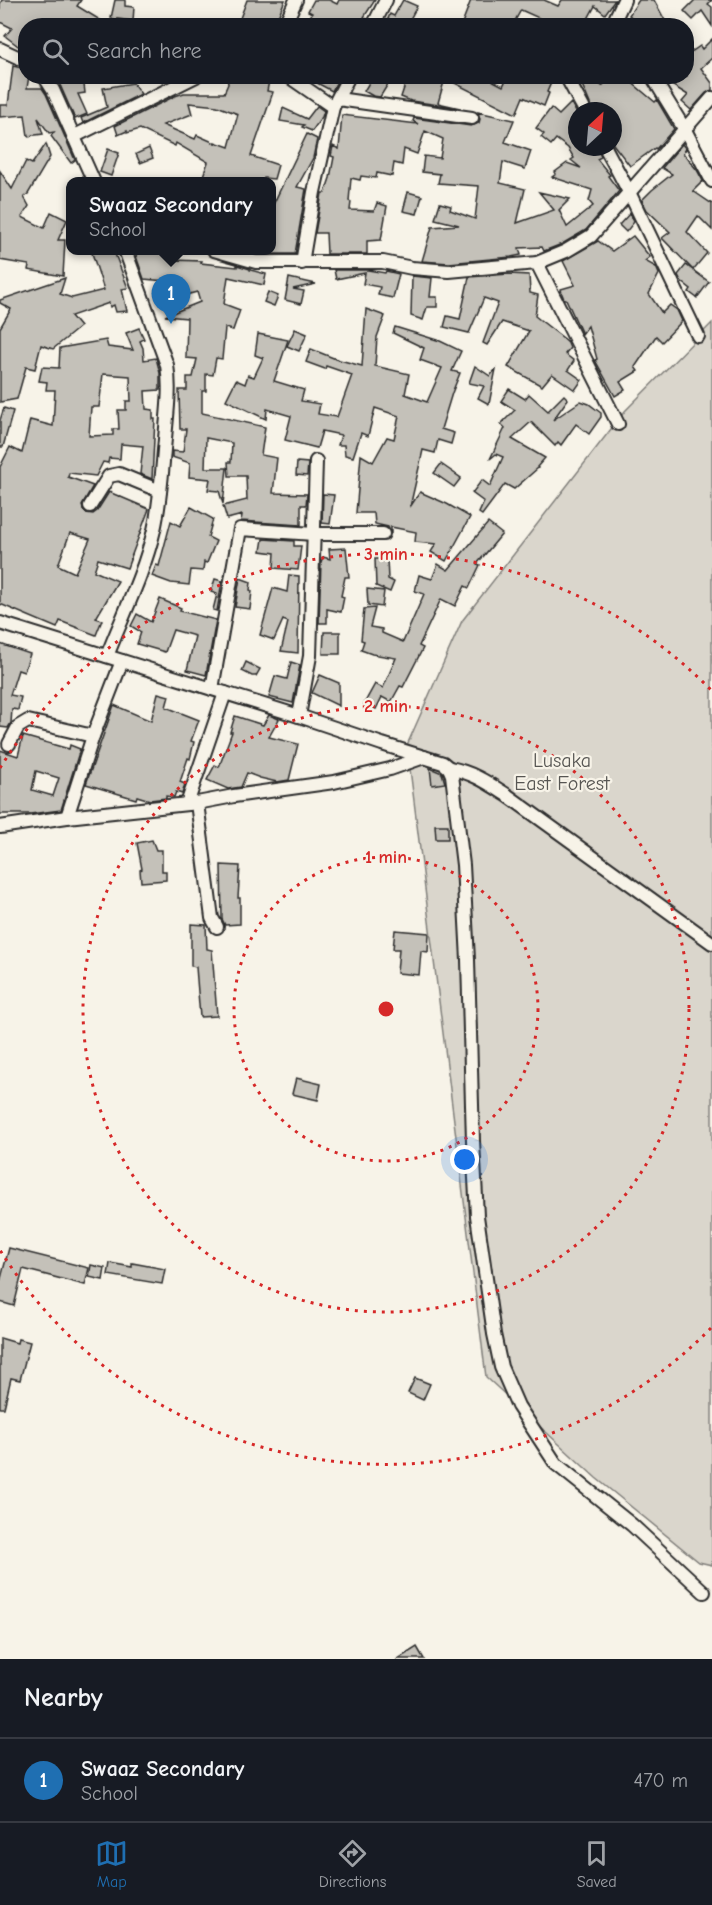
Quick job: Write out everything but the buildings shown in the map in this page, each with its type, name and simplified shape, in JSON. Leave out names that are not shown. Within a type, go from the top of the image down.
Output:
[{"type":"street","points":[[288,18],[296,0]]},
{"type":"street","points":[[377,18],[386,0]]},
{"type":"street","points":[[617,18],[624,0]]},
{"type":"street","points":[[0,49],[18,58]]},
{"type":"street","points":[[49,84],[92,177]]},
{"type":"street","points":[[73,137],[180,84]]},
{"type":"street","points":[[302,84],[336,103],[472,118]]},
{"type":"street","points":[[302,263],[314,192],[336,103],[345,84]]},
{"type":"street","points":[[570,84],[580,102]]},
{"type":"street","points":[[657,84],[712,181]]},
{"type":"street","points":[[232,255],[256,262],[383,262],[433,271],[537,263],[567,251],[591,236],[712,98]]},
{"type":"street","points":[[609,156],[629,192],[698,336]]},
{"type":"street","points":[[107,656],[147,554],[158,512],[169,376],[164,354],[126,255]]},
{"type":"street","points":[[537,263],[618,424]]},
{"type":"street","points":[[299,716],[310,656],[316,461]]},
{"type":"street","points":[[90,506],[110,476],[118,474],[160,491]]},
{"type":"street","points":[[212,689],[240,530],[314,534],[383,534]]},
{"type":"street","points":[[0,623],[395,747],[443,763],[449,768],[456,800],[464,877],[477,1216],[501,1367],[518,1406],[556,1464],[632,1525],[704,1592]]},
{"type":"street","points":[[66,817],[93,736],[122,661]]},
{"type":"street","points":[[217,927],[212,918],[192,804],[225,693]]},
{"type":"street","points":[[9,744],[18,727],[28,721],[93,736]]},
{"type":"street","points":[[0,827],[66,817],[192,804],[334,782],[366,776],[424,758]]},
{"type":"street","points":[[449,768],[465,771],[507,795],[712,943]]},
{"type":"green space","name":"Lusaka East Forest","points":[[712,323],[712,1565],[699,1562],[596,1478],[486,1377],[407,745],[462,621],[625,411]]},
{"type":"place","name":"Swaaz Secondary","points":[[171,324]]}]
